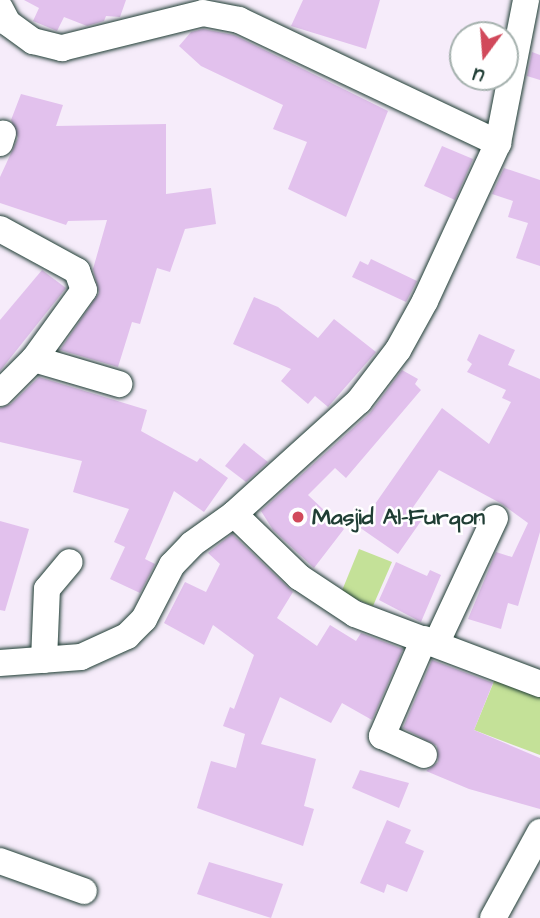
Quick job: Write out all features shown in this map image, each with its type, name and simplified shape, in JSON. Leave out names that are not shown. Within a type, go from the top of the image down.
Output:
[{"type":"street","points":[[0,8],[8,23],[33,41],[62,48],[168,10],[239,20],[498,143]]},
{"type":"street","points":[[0,663],[93,653],[127,636],[144,619],[172,565],[234,514],[359,401],[398,350],[498,143],[531,11]]},
{"type":"street","points":[[0,229],[45,250],[84,279],[79,300],[34,359],[0,393]]},
{"type":"street","points":[[34,359],[119,384]]},
{"type":"street","points":[[234,514],[322,595],[355,614],[540,684]]},
{"type":"street","points":[[424,755],[382,736],[495,518]]},
{"type":"street","points":[[44,660],[47,589],[70,562]]},
{"type":"street","points":[[493,918],[540,832]]},
{"type":"street","points":[[0,860],[84,891]]},
{"type":"green space","points":[[359,549],[392,562],[373,606],[341,593]]},
{"type":"green space","points":[[497,674],[540,687],[540,755],[474,730]]},
{"type":"building","points":[[24,0],[126,0],[120,17],[106,16],[104,21],[87,26],[64,17],[57,31],[33,21],[39,8]]},
{"type":"building","points":[[303,0],[380,0],[366,49],[291,26]]},
{"type":"building","points":[[203,29],[234,35],[388,111],[346,217],[288,189],[307,142],[273,129],[283,105],[201,66],[179,46],[191,32]]},
{"type":"building","points":[[532,52],[540,55],[540,80],[527,76]]},
{"type":"building","points":[[21,94],[63,105],[56,126],[166,124],[166,194],[211,188],[216,224],[185,229],[170,272],[157,268],[140,324],[132,322],[118,367],[60,350],[99,293],[93,269],[107,220],[68,221],[66,225],[0,203],[0,177],[18,138],[11,120]]},
{"type":"building","points":[[442,146],[473,159],[455,200],[424,186]]},
{"type":"building","points":[[504,168],[540,180],[540,266],[516,258],[528,223],[508,217],[513,201],[492,194]]},
{"type":"building","points":[[371,259],[417,281],[406,302],[352,277],[360,261],[368,265]]},
{"type":"building","points":[[42,270],[66,288],[0,371],[0,320]]},
{"type":"building","points":[[254,297],[278,307],[318,338],[334,319],[376,352],[328,407],[315,396],[308,404],[281,381],[291,369],[233,344]]},
{"type":"building","points":[[479,334],[515,350],[508,365],[540,379],[540,532],[518,606],[508,603],[501,629],[468,619],[496,552],[512,557],[528,523],[502,504],[439,470],[409,513],[421,521],[398,554],[359,527],[442,408],[489,444],[511,402],[502,398],[506,390],[467,372],[472,364],[467,360]]},
{"type":"building","points":[[402,370],[418,379],[415,384],[421,390],[346,478],[335,468],[308,495],[344,529],[314,568],[273,530],[261,511],[370,413]]},
{"type":"building","points":[[39,377],[147,410],[141,431],[197,462],[200,458],[228,478],[204,512],[174,491],[145,559],[155,564],[140,593],[110,579],[125,547],[114,542],[129,509],[73,492],[82,461],[0,442],[0,408],[11,404]]},
{"type":"building","points":[[244,443],[268,462],[246,482],[225,466]]},
{"type":"building","points":[[0,521],[29,529],[5,611],[0,610]]},
{"type":"building","points":[[232,534],[293,592],[277,618],[317,646],[330,625],[356,641],[361,633],[403,649],[372,720],[342,703],[331,723],[280,697],[261,744],[316,759],[304,806],[314,809],[303,846],[197,808],[211,761],[236,768],[245,734],[223,726],[230,707],[234,709],[254,655],[213,625],[204,645],[164,623],[185,582],[206,592],[220,564],[208,553]]},
{"type":"building","points":[[396,562],[427,576],[430,570],[441,575],[421,622],[379,600]]},
{"type":"building","points":[[432,660],[493,683],[474,730],[540,758],[540,809],[469,789],[426,771],[438,762],[437,746],[403,728]]},
{"type":"building","points":[[360,770],[409,783],[399,808],[352,788]]},
{"type":"building","points":[[387,820],[411,830],[405,843],[424,851],[407,892],[387,884],[384,893],[360,883]]},
{"type":"building","points":[[209,862],[283,884],[271,918],[197,894]]},
{"type":"place","name":"Masjid Al-Furqon","points":[[298,517]]}]
